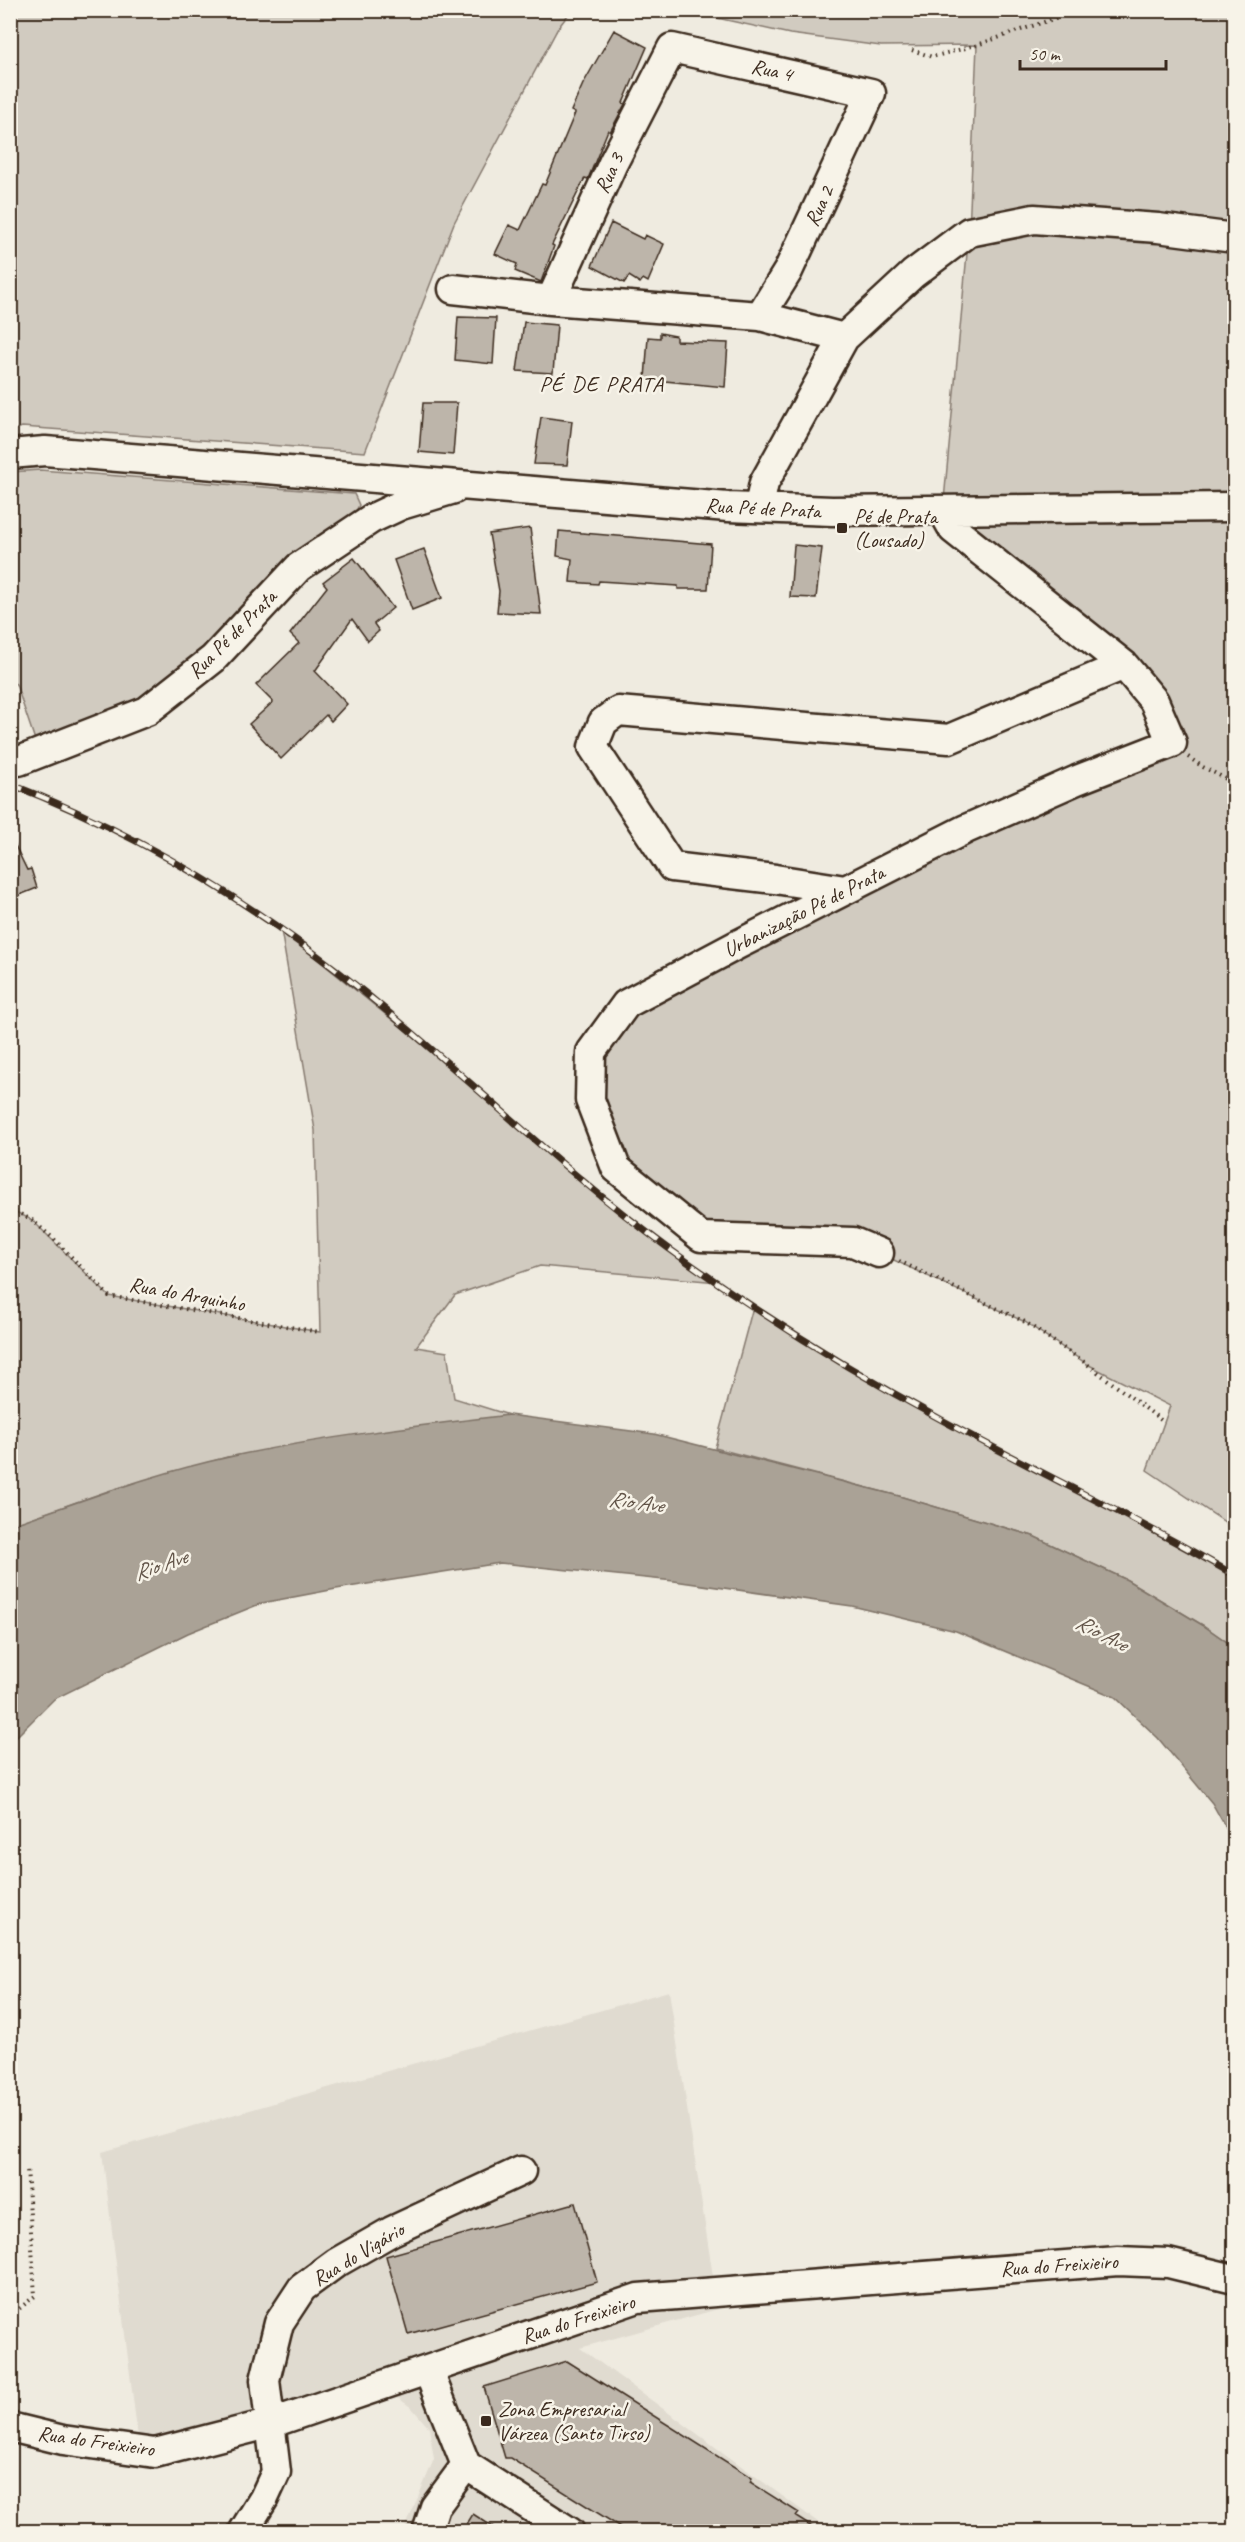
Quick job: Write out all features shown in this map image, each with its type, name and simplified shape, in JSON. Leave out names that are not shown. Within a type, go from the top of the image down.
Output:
[{"type":"street","name":"Rua 4","points":[[672,48],[871,93]]},
{"type":"street","name":"Rua 3","points":[[551,300],[613,163],[672,48]]},
{"type":"street","name":"Rua 2","points":[[760,316],[788,271],[871,93]]},
{"type":"street","points":[[759,507],[764,483],[844,338],[913,274],[969,232],[1034,219],[1158,228],[1234,238]]},
{"type":"street","points":[[453,289],[551,300],[760,316],[844,338]]},
{"type":"street","name":"Rua Pé de Prata","points":[[10,454],[45,451],[827,511],[1234,507]]},
{"type":"street","points":[[367,476],[376,486],[378,499],[371,519]]},
{"type":"street","name":"Rua Pé de Prata","points":[[19,761],[147,711],[213,659],[299,567],[371,519],[401,505],[472,484]]},
{"type":"street","points":[[943,511],[953,529],[1124,665],[1154,701],[1172,743]]},
{"type":"street","points":[[973,511],[973,521],[988,557]]},
{"type":"street","points":[[845,890],[672,867],[593,747],[603,722],[618,711],[949,739],[1124,665]]},
{"type":"street","name":"Urbanização Pé de Prata","points":[[879,1253],[854,1242],[701,1238],[616,1168],[590,1100],[591,1052],[626,1004],[966,829],[1077,780],[1172,743]]},
{"type":"street","points":[[775,879],[781,902],[775,926]]},
{"type":"street","name":"Rua do Vigário","points":[[243,2532],[264,2498],[276,2472],[272,2423],[265,2380],[279,2323],[302,2288],[336,2263],[392,2231],[521,2171]]},
{"type":"street","name":"Rua do Freixieiro","points":[[10,2427],[63,2440],[155,2453],[272,2423],[638,2298],[1118,2261],[1168,2263],[1217,2273],[1234,2279]]},
{"type":"street","points":[[428,2370],[466,2465],[570,2532]]},
{"type":"street","points":[[427,2532],[435,2507],[466,2465]]},
{"type":"path","points":[[912,50],[932,57],[977,45],[1079,10]]},
{"type":"path","points":[[1172,743],[1175,748],[1203,767],[1234,783]]},
{"type":"path","name":"Rua do Arquinho","points":[[10,1209],[32,1220],[55,1240],[109,1296],[320,1332]]},
{"type":"path","points":[[879,1253],[1025,1322],[1087,1364],[1161,1420]]},
{"type":"path","points":[[10,2316],[35,2296],[27,2167]]},
{"type":"shaded area","points":[[11,10],[571,11],[558,28],[454,223],[365,452],[22,427],[11,431]]},
{"type":"shaded area","points":[[685,11],[1234,11],[1234,507],[943,511],[969,232],[977,45],[881,46],[790,34]]},
{"type":"shaded area","points":[[40,470],[354,494],[359,505],[350,524],[298,549],[213,659],[130,709],[36,743],[16,684],[11,682],[11,472]]},
{"type":"shaded area","points":[[1234,515],[1234,1528],[1147,1470],[1170,1406],[1087,1364],[1025,1322],[879,1253],[732,1240],[616,1168],[591,1052],[626,1004],[1172,743],[1154,701],[988,557],[973,521]]},
{"type":"shaded area","points":[[281,930],[441,1059],[588,1188],[718,1282],[540,1266],[455,1295],[416,1347],[447,1352],[454,1398],[509,1415],[227,1457],[108,1491],[11,1525],[10,1209],[32,1220],[109,1296],[320,1332],[315,1130]]},
{"type":"shaded area","points":[[753,1307],[890,1392],[1154,1530],[1234,1575],[1234,1647],[1204,1626],[1127,1580],[1033,1536],[899,1496],[715,1448]]},
{"type":"shaded area","points":[[669,1991],[718,2309],[580,2348],[830,2531],[404,2531],[434,2459],[429,2428],[412,2408],[373,2380],[196,2433],[138,2438],[102,2152]]},
{"type":"water","name":"Rio Ave","points":[[509,1415],[654,1434],[899,1496],[1033,1536],[1127,1580],[1204,1626],[1234,1647],[1234,1842],[1212,1803],[1158,1738],[1115,1697],[956,1631],[852,1606],[674,1581],[500,1563],[262,1603],[188,1633],[54,1699],[11,1742],[11,1525],[146,1479],[229,1457],[333,1438]]},
{"type":"building","points":[[614,30],[647,47],[623,103],[625,104],[610,132],[608,130],[588,179],[585,178],[552,245],[554,246],[541,282],[515,271],[517,264],[495,254],[509,225],[520,230],[542,184],[545,185],[575,113],[571,111],[583,84]]},
{"type":"building","points":[[611,223],[643,239],[645,235],[664,244],[648,282],[643,279],[640,283],[629,276],[624,283],[592,266]]},
{"type":"building","points":[[458,317],[496,318],[493,364],[455,360]]},
{"type":"building","points":[[524,322],[557,325],[553,373],[517,371]]},
{"type":"building","points":[[660,333],[676,336],[676,341],[728,343],[725,387],[645,379],[648,337],[660,338]]},
{"type":"building","points":[[423,403],[457,403],[453,455],[419,452]]},
{"type":"building","points":[[541,417],[572,421],[567,465],[534,464]]},
{"type":"building","points":[[530,528],[541,614],[497,612],[499,591],[489,534]]},
{"type":"building","points":[[559,531],[711,544],[708,589],[678,589],[678,586],[599,581],[598,584],[570,582],[572,559],[557,556]]},
{"type":"building","points":[[794,545],[822,548],[816,598],[790,597]]},
{"type":"building","points":[[424,549],[442,598],[412,610],[394,560]]},
{"type":"building","points":[[354,558],[393,608],[374,624],[379,631],[368,641],[352,619],[315,671],[347,704],[331,721],[326,715],[281,759],[249,724],[273,702],[256,685],[299,643],[290,634],[327,587],[323,582]]},
{"type":"building","points":[[10,835],[27,870],[31,869],[37,888],[10,899]]},
{"type":"building","points":[[575,2203],[597,2282],[408,2334],[386,2256]]},
{"type":"building","points":[[567,2361],[752,2478],[750,2482],[799,2513],[796,2517],[820,2532],[628,2532],[510,2458],[505,2458],[484,2387]]},
{"type":"building","points":[[473,2514],[501,2532],[462,2532]]},
{"type":"railway","points":[[10,784],[105,825],[151,849],[196,874],[282,930],[364,992],[628,1218],[768,1317],[907,1401],[1234,1575]]},
{"type":"place","name":"Pé de Prata (Lousado)","points":[[842,528]]},
{"type":"place","name":"Zona Empresarial Várzea (Santo Tirso)","points":[[486,2421]]},
{"type":"district","name":"PÉ DE PRATA","points":[[602,383]]}]
